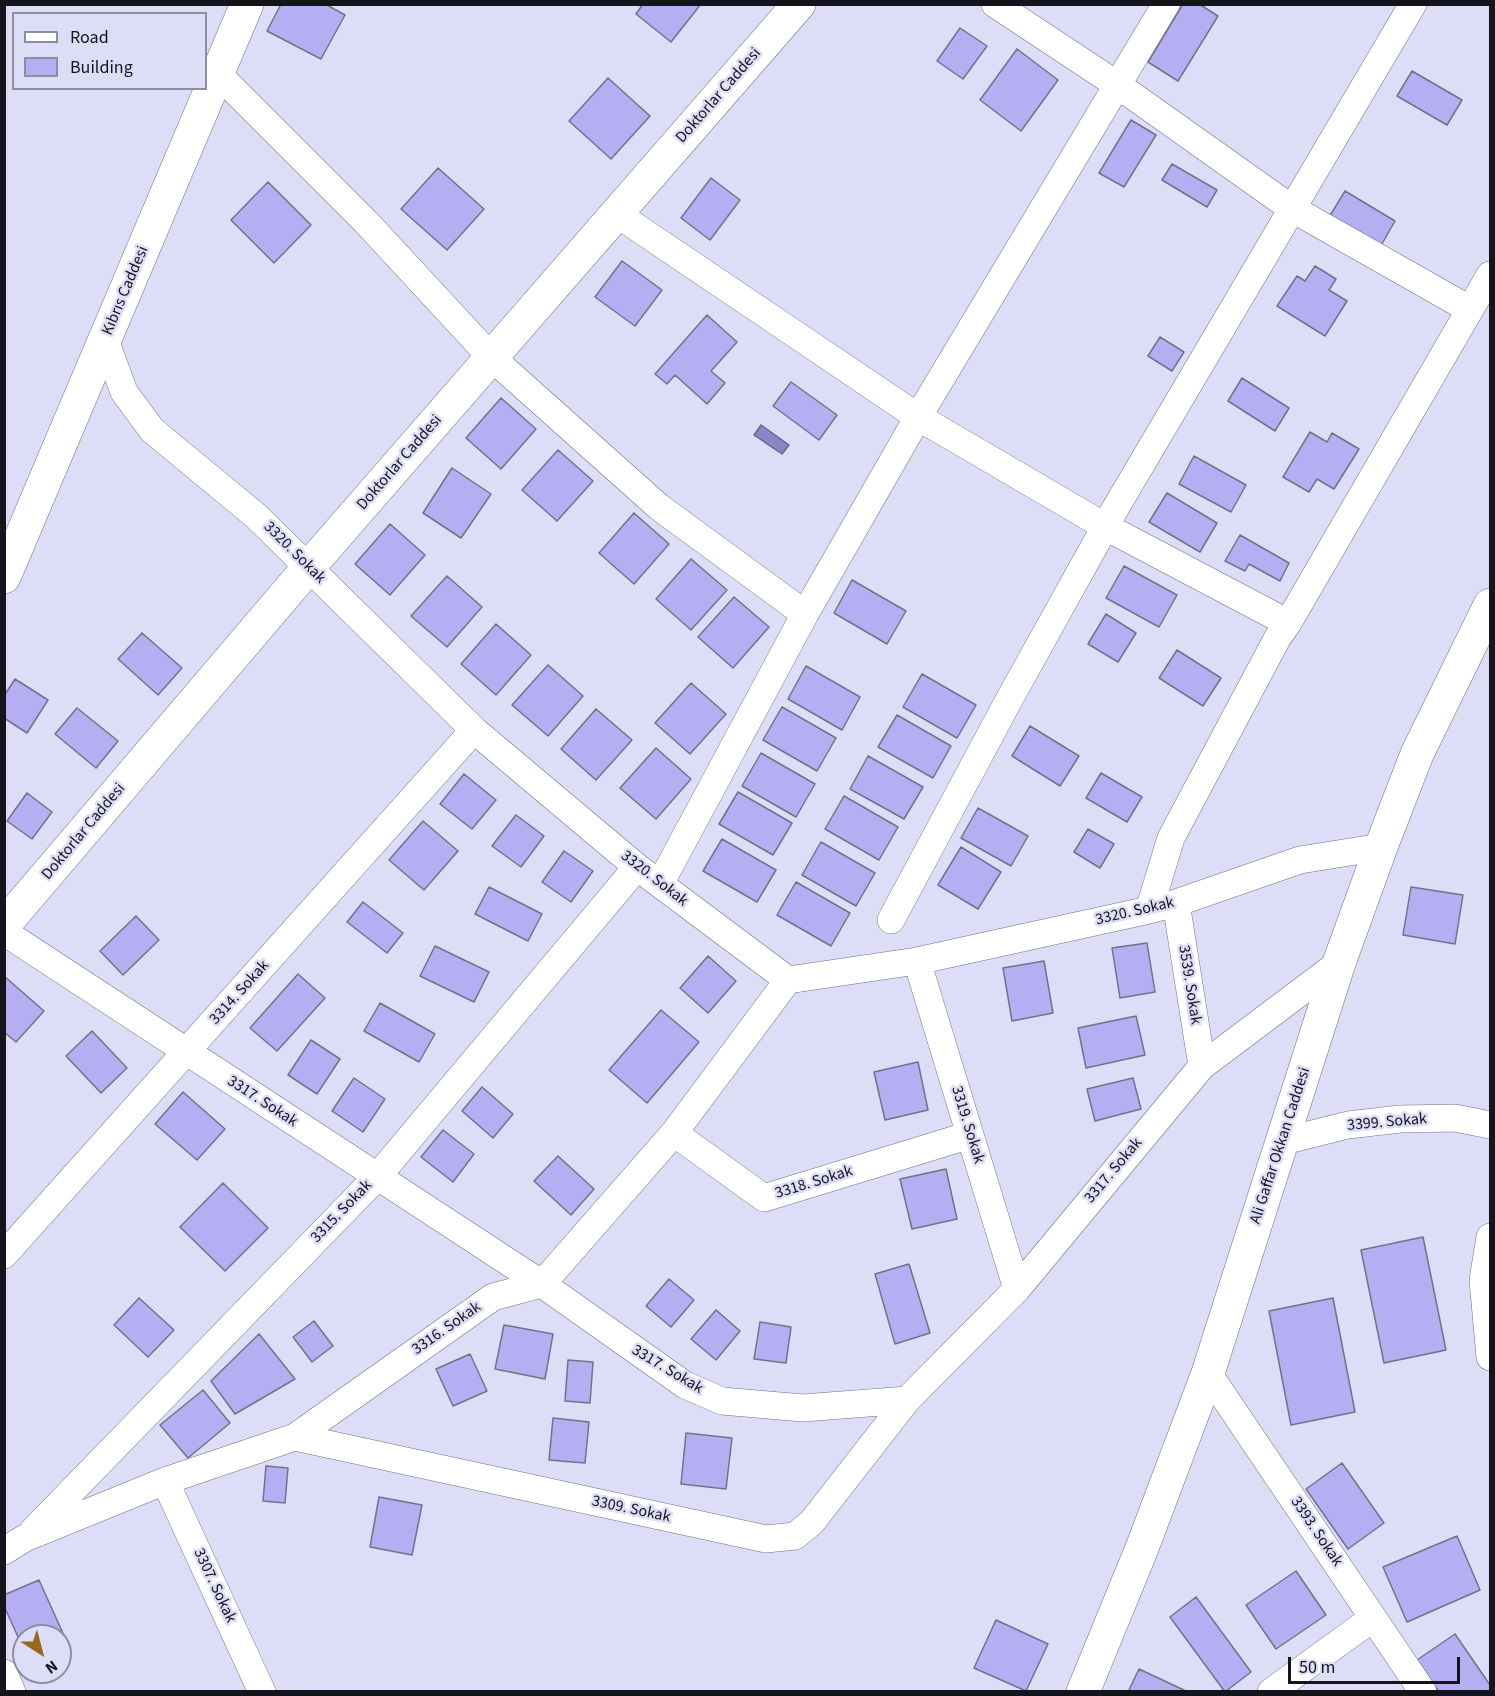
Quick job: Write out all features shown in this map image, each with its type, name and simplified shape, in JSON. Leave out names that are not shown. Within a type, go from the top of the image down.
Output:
[{"type":"street","name":"Kıbrıs Caddesi","points":[[4,577],[247,4]]},
{"type":"street","points":[[994,4],[1119,86],[1291,208],[1469,309]]},
{"type":"street","points":[[660,884],[804,614],[918,417],[1119,86],[1166,4]]},
{"type":"street","points":[[891,920],[1010,698],[1106,527],[1291,208],[1413,4]]},
{"type":"street","name":"Doktorlar Caddesi","points":[[4,925],[308,568],[617,214],[786,9]]},
{"type":"street","points":[[218,74],[366,222],[491,357],[659,507],[804,614]]},
{"type":"street","points":[[617,214],[918,417],[1106,527],[1288,623]]},
{"type":"street","points":[[1149,910],[1171,838],[1278,637],[1491,275]]},
{"type":"street","name":"3320. Sokak","points":[[105,340],[124,392],[152,430],[256,516],[474,730],[637,867],[788,980],[918,961],[1149,910],[1176,903],[1300,860],[1381,847]]},
{"type":"street","name":"Ali Gaffar Okkan Caddesi","points":[[1083,1692],[1142,1548],[1208,1373],[1339,963],[1381,847],[1417,754],[1491,605]]},
{"type":"street","name":"3314. Sokak","points":[[4,1255],[188,1053],[474,730]]},
{"type":"street","name":"3315. Sokak","points":[[15,1545],[376,1177],[637,867]]},
{"type":"street","name":"3539. Sokak","points":[[1176,903],[1202,1066]]},
{"type":"street","name":"3317. Sokak","points":[[4,932],[542,1284],[685,1385],[722,1401],[803,1408],[908,1400],[1017,1290],[1202,1066],[1339,963]]},
{"type":"street","name":"3319. Sokak","points":[[918,961],[1017,1290]]},
{"type":"street","points":[[542,1284],[674,1133],[788,980]]},
{"type":"street","name":"3399. Sokak","points":[[1284,1141],[1348,1125],[1400,1119],[1455,1118],[1491,1125]]},
{"type":"street","name":"3318. Sokak","points":[[674,1133],[764,1198],[970,1135]]},
{"type":"street","points":[[1491,1237],[1483,1280],[1491,1357]]},
{"type":"street","name":"3316. Sokak","points":[[15,1545],[165,1481],[295,1437],[493,1297],[542,1284]]},
{"type":"street","name":"3393. Sokak","points":[[1208,1373],[1423,1692]]},
{"type":"street","name":"3309. Sokak","points":[[295,1437],[766,1539],[795,1536],[813,1522],[908,1400]]},
{"type":"street","name":"3307. Sokak","points":[[165,1481],[262,1692]]},
{"type":"street","points":[[1271,1692],[1373,1618]]},
{"type":"street","points":[[4,1673],[12,1692]]},
{"type":"shaded area","points":[[761,425],[789,445],[782,454],[754,435]]},
{"type":"building","points":[[281,4],[325,4],[345,15],[321,59],[267,31]]},
{"type":"building","points":[[643,4],[701,4],[671,42],[636,14]]},
{"type":"building","points":[[1183,4],[1199,4],[1218,16],[1178,81],[1148,62]]},
{"type":"building","points":[[960,28],[987,46],[963,79],[937,61]]},
{"type":"building","points":[[1017,49],[1058,80],[1021,131],[980,100]]},
{"type":"building","points":[[1412,71],[1462,100],[1447,125],[1397,96]]},
{"type":"building","points":[[608,78],[650,116],[611,159],[569,121]]},
{"type":"building","points":[[1131,120],[1156,135],[1124,187],[1099,173]]},
{"type":"building","points":[[1172,164],[1217,190],[1207,207],[1162,180]]},
{"type":"building","points":[[438,168],[484,209],[447,250],[401,209]]},
{"type":"building","points":[[711,178],[740,200],[710,240],[681,218]]},
{"type":"building","points":[[268,182],[311,225],[274,263],[231,220]]},
{"type":"building","points":[[1345,191],[1395,221],[1379,249],[1328,219]]},
{"type":"building","points":[[622,261],[662,290],[635,326],[595,297]]},
{"type":"building","points":[[1315,266],[1336,279],[1329,290],[1347,301],[1325,336],[1277,306],[1297,276],[1305,281]]},
{"type":"building","points":[[707,315],[737,342],[711,371],[725,383],[707,404],[675,375],[667,384],[655,374]]},
{"type":"building","points":[[1160,337],[1184,352],[1172,371],[1148,356]]},
{"type":"building","points":[[1242,378],[1289,408],[1275,431],[1228,401]]},
{"type":"building","points":[[791,382],[837,415],[819,440],[773,406]]},
{"type":"building","points":[[501,398],[536,429],[501,469],[466,438]]},
{"type":"building","points":[[1310,432],[1327,442],[1332,433],[1359,449],[1334,489],[1317,479],[1309,492],[1283,477]]},
{"type":"building","points":[[558,450],[593,481],[557,521],[522,490]]},
{"type":"building","points":[[1194,456],[1246,485],[1231,512],[1179,484]]},
{"type":"building","points":[[452,468],[491,494],[461,538],[423,513]]},
{"type":"building","points":[[1167,493],[1217,523],[1200,552],[1149,522]]},
{"type":"building","points":[[634,513],[669,544],[634,584],[599,553]]},
{"type":"building","points":[[390,524],[425,555],[390,595],[355,564]]},
{"type":"building","points":[[1240,535],[1289,563],[1280,581],[1249,564],[1245,571],[1225,561]]},
{"type":"building","points":[[691,559],[727,590],[691,630],[656,599]]},
{"type":"building","points":[[1124,566],[1177,595],[1159,627],[1106,598]]},
{"type":"building","points":[[447,576],[482,607],[447,647],[411,616]]},
{"type":"building","points":[[852,580],[906,611],[887,644],[834,613]]},
{"type":"building","points":[[734,597],[769,627],[733,668],[698,637]]},
{"type":"building","points":[[1106,614],[1136,633],[1118,662],[1088,644]]},
{"type":"building","points":[[496,624],[531,655],[496,695],[461,664]]},
{"type":"building","points":[[142,633],[182,668],[158,695],[118,659]]},
{"type":"building","points":[[1177,650],[1221,678],[1203,706],[1159,678]]},
{"type":"building","points":[[548,665],[583,696],[548,736],[512,705]]},
{"type":"building","points":[[806,666],[860,697],[842,730],[788,699]]},
{"type":"building","points":[[922,674],[976,705],[957,738],[903,707]]},
{"type":"building","points":[[15,679],[48,700],[27,733],[4,718],[4,696]]},
{"type":"building","points":[[691,683],[726,714],[690,754],[655,723]]},
{"type":"building","points":[[782,707],[836,738],[817,771],[763,740]]},
{"type":"building","points":[[77,708],[118,741],[96,768],[55,734]]},
{"type":"building","points":[[596,709],[632,740],[596,780],[561,749]]},
{"type":"building","points":[[897,715],[951,746],[933,778],[878,747]]},
{"type":"building","points":[[1030,726],[1079,756],[1060,786],[1012,756]]},
{"type":"building","points":[[656,748],[691,779],[656,819],[620,788]]},
{"type":"building","points":[[761,753],[815,784],[796,817],[742,786]]},
{"type":"building","points":[[868,756],[923,787],[904,819],[850,789]]},
{"type":"building","points":[[1101,773],[1142,797],[1127,822],[1086,798]]},
{"type":"building","points":[[464,774],[496,800],[472,829],[440,804]]},
{"type":"building","points":[[738,792],[792,823],[773,855],[719,824]]},
{"type":"building","points":[[27,793],[52,812],[32,839],[7,821]]},
{"type":"building","points":[[844,796],[898,827],[879,860],[825,829]]},
{"type":"building","points":[[978,808],[1028,836],[1011,866],[961,838]]},
{"type":"building","points":[[516,815],[544,836],[521,867],[492,846]]},
{"type":"building","points":[[423,821],[458,851],[424,890],[389,860]]},
{"type":"building","points":[[1088,829],[1114,844],[1100,868],[1074,852]]},
{"type":"building","points":[[722,839],[776,870],[757,902],[703,871]]},
{"type":"building","points":[[821,842],[875,873],[856,906],[802,875]]},
{"type":"building","points":[[961,847],[1001,872],[978,909],[938,885]]},
{"type":"building","points":[[564,851],[593,871],[571,902],[542,882]]},
{"type":"building","points":[[796,882],[850,913],[831,946],[777,915]]},
{"type":"building","points":[[489,887],[542,914],[528,941],[475,914]]},
{"type":"building","points":[[1411,887],[1463,895],[1455,944],[1403,935]]},
{"type":"building","points":[[363,902],[403,933],[387,953],[347,922]]},
{"type":"building","points":[[136,916],[159,940],[123,975],[100,951]]},
{"type":"building","points":[[1147,943],[1155,992],[1120,998],[1112,948]]},
{"type":"building","points":[[435,946],[489,972],[474,1002],[420,976]]},
{"type":"building","points":[[708,956],[736,981],[708,1013],[680,988]]},
{"type":"building","points":[[1044,961],[1053,1013],[1012,1021],[1003,968]]},
{"type":"building","points":[[298,974],[325,998],[277,1051],[250,1028]]},
{"type":"building","points":[[4,976],[44,1011],[16,1042],[4,1032]]},
{"type":"building","points":[[380,1003],[435,1034],[419,1062],[364,1031]]},
{"type":"building","points":[[661,1010],[699,1042],[647,1103],[609,1070]]},
{"type":"building","points":[[1136,1016],[1145,1055],[1086,1068],[1078,1028]]},
{"type":"building","points":[[92,1031],[127,1068],[101,1093],[66,1056]]},
{"type":"building","points":[[311,1040],[340,1059],[317,1094],[288,1075]]},
{"type":"building","points":[[918,1062],[928,1110],[885,1120],[874,1072]]},
{"type":"building","points":[[354,1078],[385,1099],[363,1132],[332,1111]]},
{"type":"building","points":[[1133,1078],[1141,1109],[1095,1121],[1087,1089]]},
{"type":"building","points":[[482,1087],[513,1114],[493,1138],[462,1111]]},
{"type":"building","points":[[183,1092],[225,1129],[197,1160],[155,1124]]},
{"type":"building","points":[[443,1130],[474,1154],[453,1182],[421,1157]]},
{"type":"building","points":[[558,1156],[594,1189],[571,1215],[534,1181]]},
{"type":"building","points":[[946,1169],[957,1219],[912,1229],[900,1179]]},
{"type":"building","points":[[223,1183],[268,1228],[225,1271],[180,1227]]},
{"type":"building","points":[[1423,1237],[1446,1350],[1384,1363],[1361,1250]]},
{"type":"building","points":[[909,1264],[930,1333],[895,1344],[875,1274]]},
{"type":"building","points":[[669,1279],[694,1300],[671,1327],[646,1306]]},
{"type":"building","points":[[139,1298],[174,1330],[148,1357],[114,1325]]},
{"type":"building","points":[[1333,1298],[1355,1412],[1291,1425],[1269,1311]]},
{"type":"building","points":[[716,1310],[740,1331],[716,1360],[691,1339]]},
{"type":"building","points":[[314,1321],[333,1346],[312,1362],[293,1337]]},
{"type":"building","points":[[760,1322],[791,1327],[786,1363],[754,1359]]},
{"type":"building","points":[[504,1325],[553,1334],[545,1379],[495,1369]]},
{"type":"building","points":[[259,1334],[295,1379],[235,1414],[211,1381]]},
{"type":"building","points":[[470,1354],[487,1391],[453,1406],[436,1369]]},
{"type":"building","points":[[568,1360],[593,1362],[590,1403],[565,1401]]},
{"type":"building","points":[[203,1390],[230,1423],[188,1458],[160,1425]]},
{"type":"building","points":[[553,1418],[589,1422],[585,1463],[549,1460]]},
{"type":"building","points":[[686,1433],[732,1438],[726,1489],[681,1484]]},
{"type":"building","points":[[1342,1463],[1384,1523],[1348,1549],[1306,1489]]},
{"type":"building","points":[[266,1466],[288,1468],[285,1503],[263,1501]]},
{"type":"building","points":[[379,1497],[422,1505],[412,1555],[370,1547]]},
{"type":"building","points":[[1457,1536],[1480,1590],[1407,1622],[1383,1567]]},
{"type":"building","points":[[1296,1571],[1326,1615],[1276,1649],[1246,1605]]},
{"type":"building","points":[[39,1580],[59,1624],[12,1624],[4,1606],[4,1595]]},
{"type":"building","points":[[1196,1597],[1251,1672],[1225,1692],[1170,1617]]},
{"type":"building","points":[[996,1620],[1048,1644],[1026,1691],[974,1668]]},
{"type":"building","points":[[1455,1634],[1490,1685],[1490,1692],[1439,1692],[1417,1660]]},
{"type":"building","points":[[1139,1669],[1188,1692],[1128,1692]]}]
